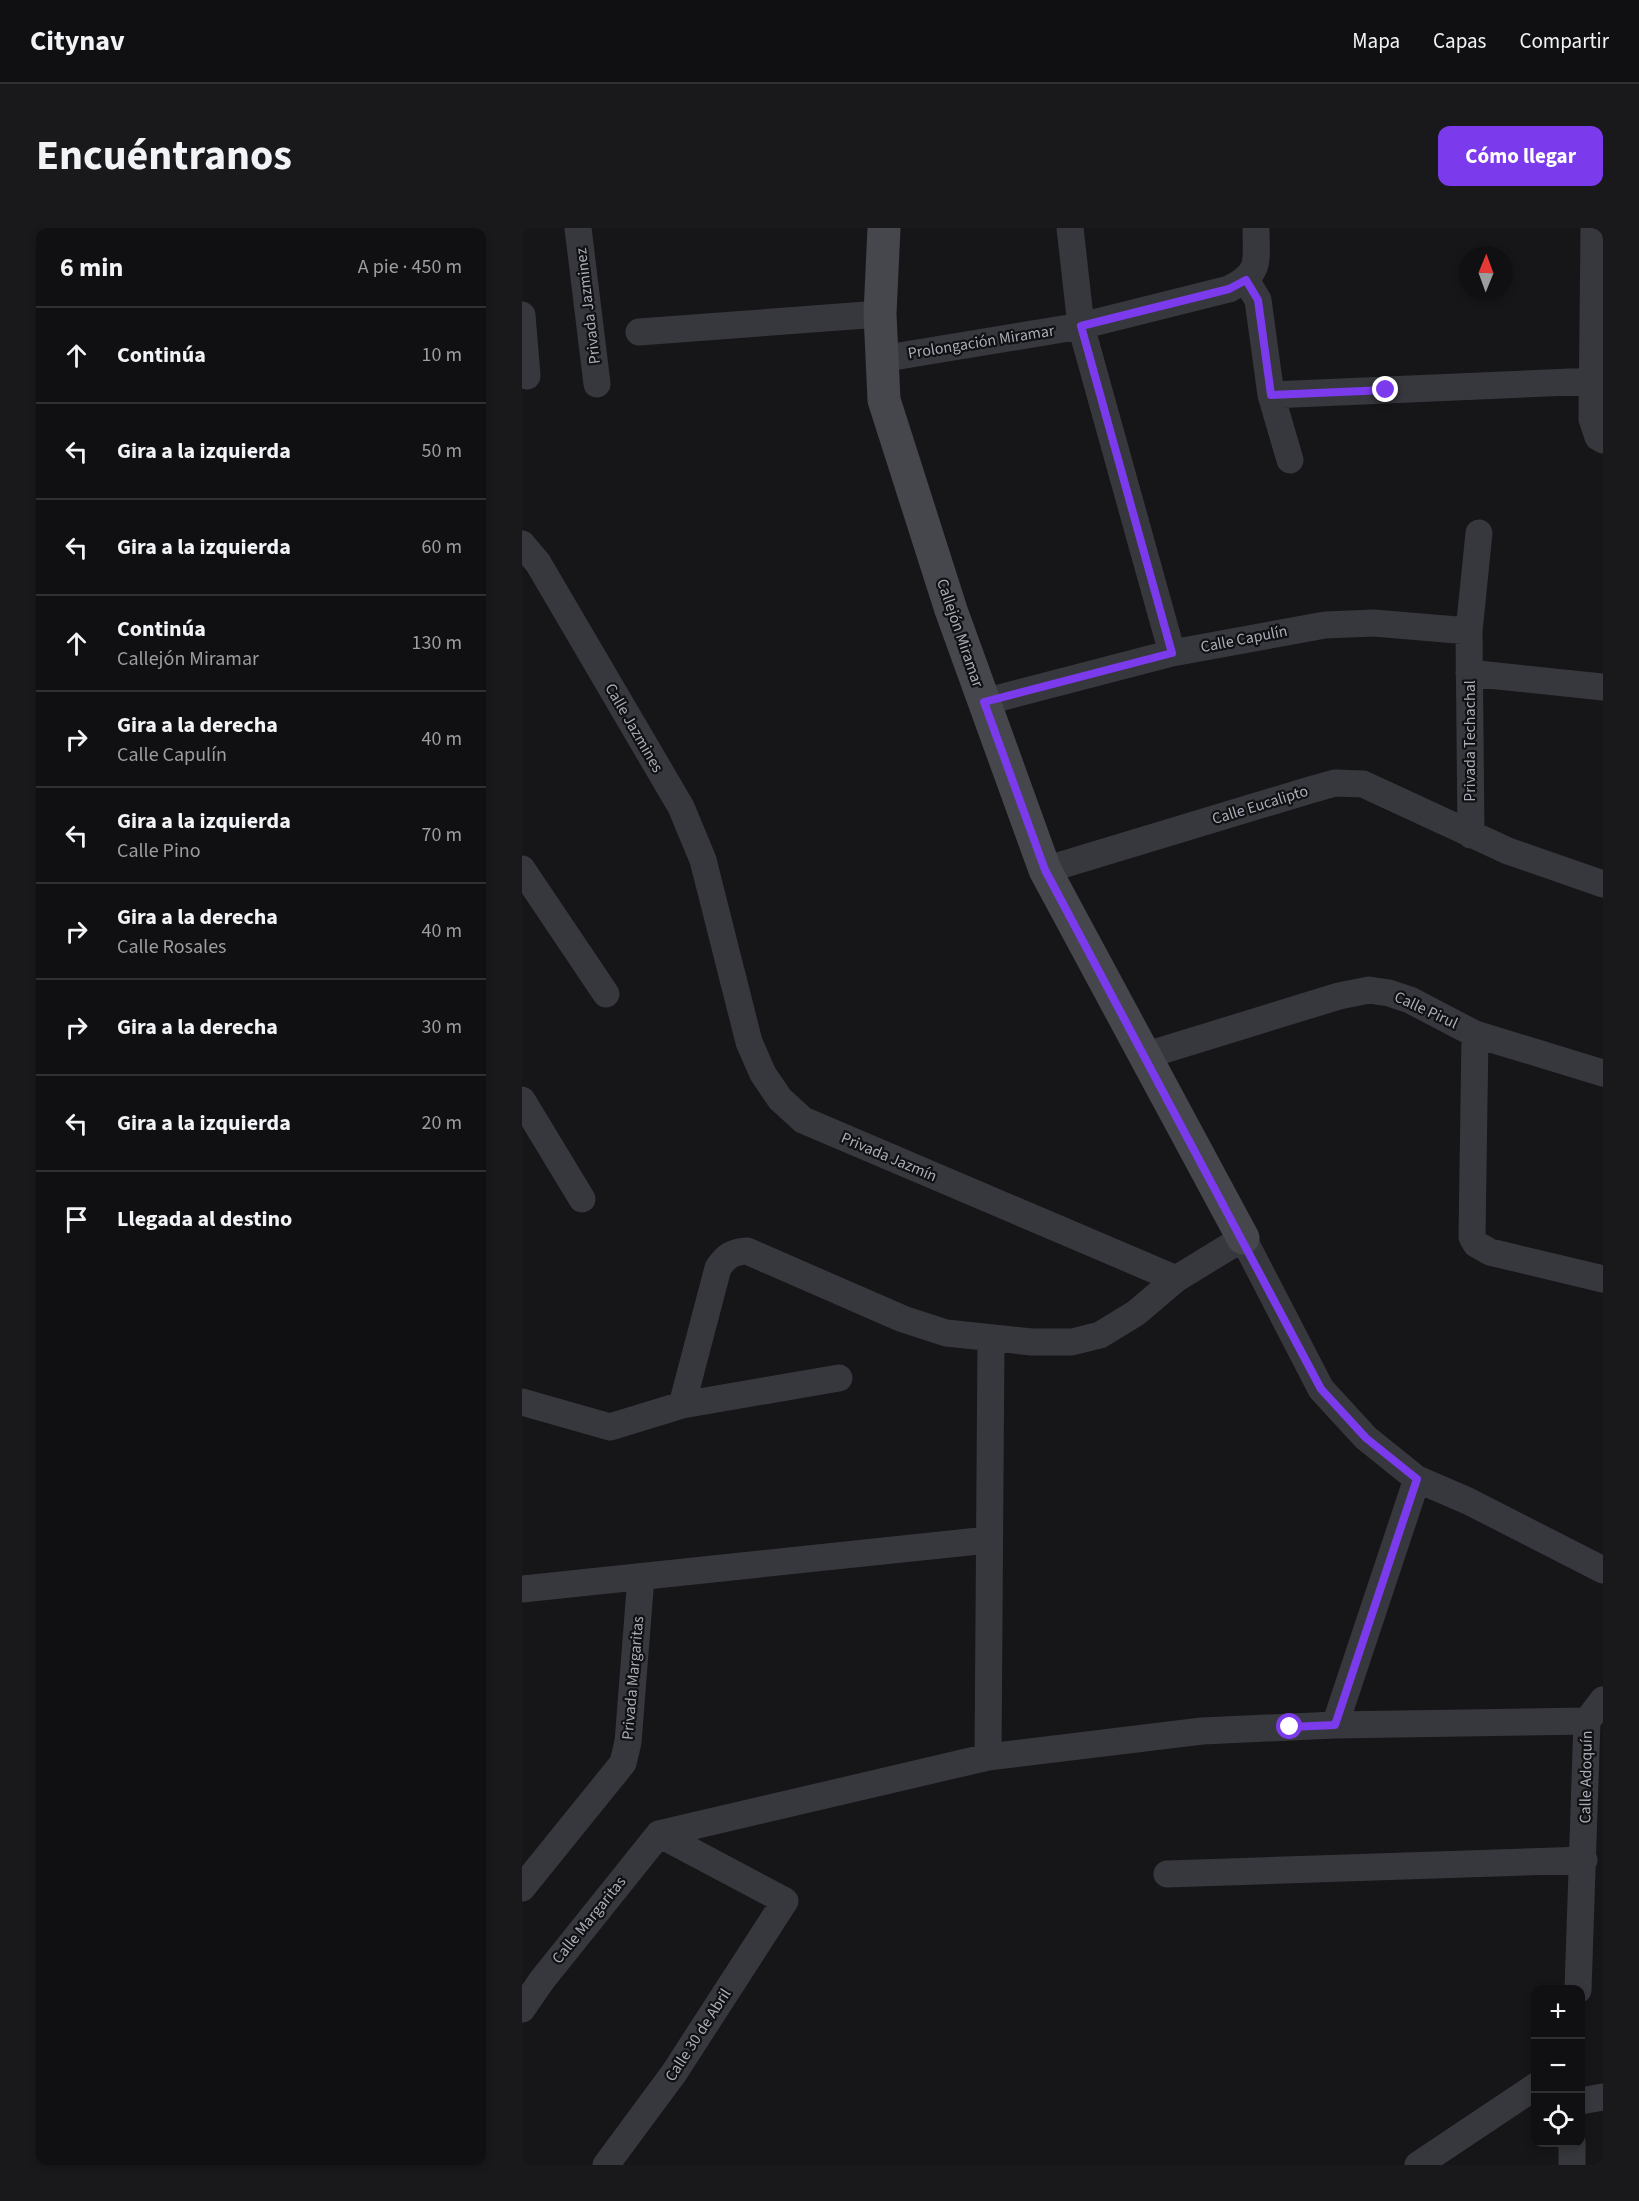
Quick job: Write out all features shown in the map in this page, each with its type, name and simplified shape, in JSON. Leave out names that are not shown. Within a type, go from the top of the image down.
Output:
[{"type":"street","name":"Privada Jazminez","points":[[578,228],[597,384]]},
{"type":"street","name":"Callejón Miramar","points":[[884,228],[879,314],[884,400],[951,610],[1045,870],[1243,1238]]},
{"type":"street","points":[[1070,228],[1081,326],[1172,653]]},
{"type":"street","points":[[1256,228],[1256,264],[1246,280],[1258,300],[1271,395],[1290,460]]},
{"type":"street","points":[[1594,228],[1592,419],[1601,439]]},
{"type":"street","name":"Prolongación Miramar","points":[[881,359],[1081,326],[1229,289],[1246,280]]},
{"type":"street","points":[[639,332],[879,314]]},
{"type":"street","points":[[522,315],[527,376]]},
{"type":"street","points":[[1271,395],[1593,381]]},
{"type":"street","points":[[1469,673],[1469,631],[1479,533]]},
{"type":"street","name":"Calle Jazmines","points":[[522,544],[538,563],[681,807],[702,860],[721,923]]},
{"type":"street","name":"Calle Capulín","points":[[984,702],[1172,653],[1325,625],[1374,623],[1469,631]]},
{"type":"street","name":"Privada Techachal","points":[[1470,835],[1469,673],[1603,687]]},
{"type":"street","name":"Calle Eucalipto","points":[[1045,870],[1335,783],[1363,784],[1470,835],[1603,884]]},
{"type":"street","points":[[522,869],[606,994]]},
{"type":"street","name":"Privada Jazmín","points":[[721,923],[749,1042],[763,1074],[780,1099],[803,1120],[1176,1280]]},
{"type":"street","name":"Calle Pirul","points":[[1144,1056],[1339,996],[1369,990],[1410,1000],[1475,1034],[1603,1073]]},
{"type":"street","points":[[1475,1034],[1471,1229],[1476,1244],[1490,1252],[1603,1279]]},
{"type":"street","points":[[522,1100],[582,1199]]},
{"type":"street","points":[[682,1405],[718,1268],[724,1258],[735,1252],[747,1251],[903,1319],[946,1333],[1072,1342],[1100,1335],[1136,1313],[1176,1280],[1243,1238],[1321,1389],[1366,1438],[1417,1479],[1468,1501],[1603,1570]]},
{"type":"street","points":[[988,1757],[991,1338]]},
{"type":"street","points":[[522,1402],[610,1427],[682,1405],[838,1378]]},
{"type":"street","points":[[1335,1725],[1417,1479]]},
{"type":"street","points":[[522,1589],[988,1540]]},
{"type":"street","name":"Privada Margaritas","points":[[522,1888],[623,1763],[628,1742],[641,1577]]},
{"type":"street","name":"Calle Adoquín","points":[[1579,1985],[1592,1914],[1584,1860],[1587,1721],[1603,1700]]},
{"type":"street","points":[[659,1834],[988,1757],[1202,1731],[1335,1725],[1587,1721]]},
{"type":"street","name":"Calle 30 de Abril","points":[[606,2165],[674,2073],[784,1901],[659,1834]]},
{"type":"street","name":"Calle Margaritas","points":[[522,2009],[532,1973],[659,1834]]},
{"type":"street","points":[[1167,1874],[1584,1860]]},
{"type":"street","points":[[1418,2165],[1531,2089]]},
{"type":"street","points":[[1585,2100],[1603,2097]]},
{"type":"street","points":[[1572,2147],[1572,2165]]},
{"type":"route","points":[[1290,1727],[1335,1725],[1417,1479],[1366,1438],[1321,1389],[1243,1238],[1045,870],[984,702],[1172,653],[1081,326],[1229,289],[1246,280],[1258,300],[1271,395],[1386,390]]}]
